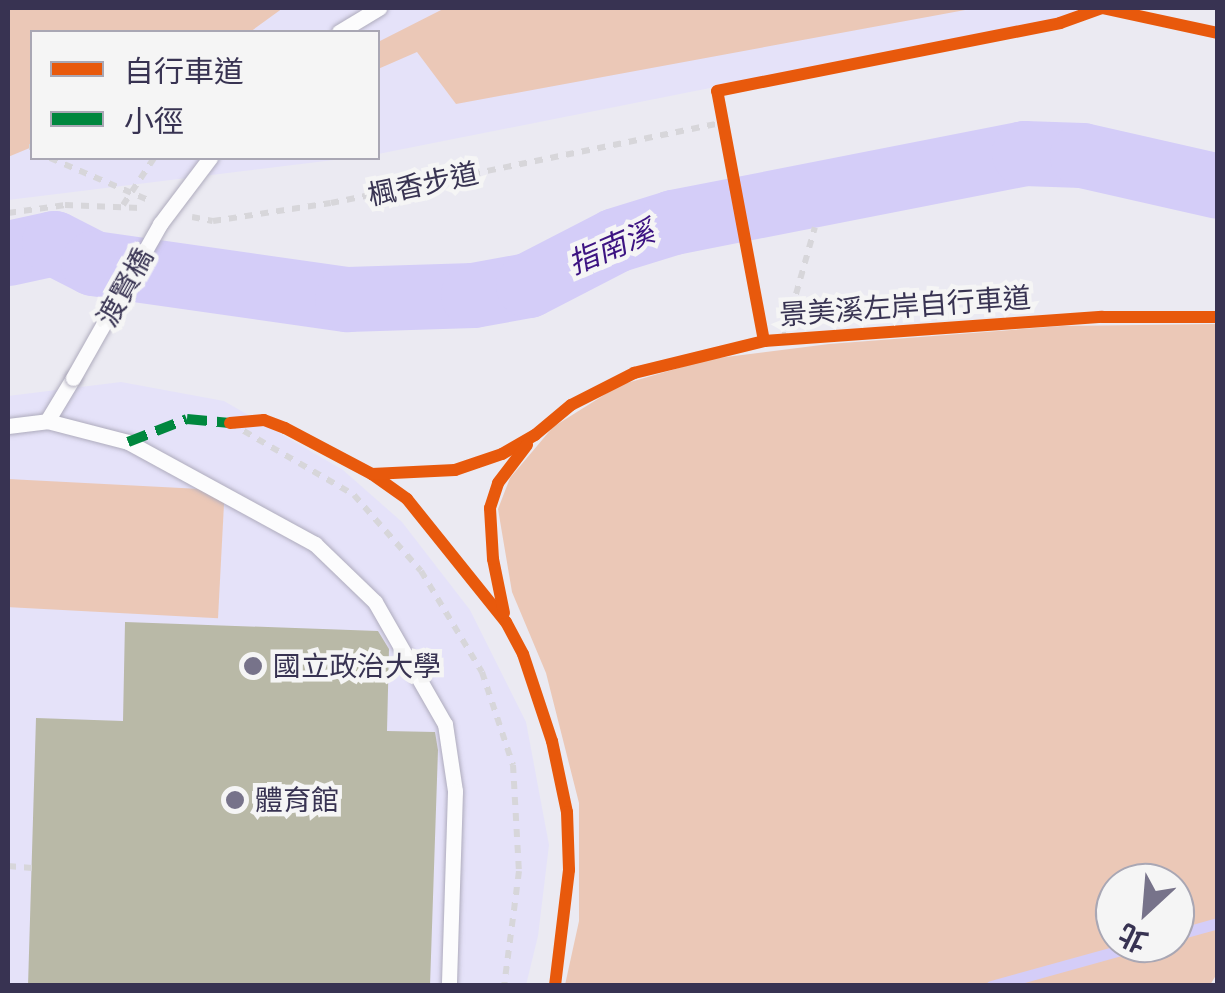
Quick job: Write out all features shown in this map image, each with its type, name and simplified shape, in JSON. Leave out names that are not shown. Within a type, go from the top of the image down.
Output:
[{"type":"lane","points":[[343,30],[379,8]]},
{"type":"lane","name":"渡賢橋","points":[[48,421],[160,224],[208,160]]},
{"type":"lane","points":[[8,426],[48,421],[128,442],[240,499],[315,544],[375,602],[445,724],[455,791],[448,986]]},
{"type":"path","points":[[720,107],[726,141]]},
{"type":"path","points":[[55,160],[166,208]]},
{"type":"path","points":[[123,205],[153,160]]},
{"type":"path","points":[[8,213],[65,205],[123,205],[154,210]]},
{"type":"path","points":[[783,340],[815,227]]},
{"type":"path","points":[[230,423],[264,420]]},
{"type":"path","points":[[8,866],[32,868]]},
{"type":"shaded area","points":[[8,8],[1112,8],[380,154],[380,30],[30,30],[30,160],[334,160],[8,200]]},
{"type":"shaded area","points":[[8,8],[283,8],[253,30],[30,30],[30,148],[8,157]]},
{"type":"shaded area","points":[[445,8],[976,8],[456,104],[417,52],[380,68],[380,41]]},
{"type":"shaded area","points":[[1218,324],[1218,972],[1210,985],[565,985],[579,921],[579,803],[546,673],[512,592],[498,509],[510,478],[553,427],[620,385],[710,359],[829,344],[1062,326]]},
{"type":"shaded area","name":"國立政治大學","points":[[121,382],[224,401],[343,470],[402,522],[470,610],[526,722],[549,845],[538,936],[526,985],[8,985],[8,396]]},
{"type":"shaded area","points":[[8,479],[225,490],[218,618],[8,607]]},
{"type":"building","name":"體育館","points":[[125,622],[378,631],[389,649],[387,731],[435,732],[438,750],[430,986],[28,986],[36,718],[123,721]]},
{"type":"waterway","name":"指南溪","points":[[8,253],[54,243],[93,263],[347,299],[473,295],[528,285],[615,240],[673,222],[1024,153],[1082,155],[1218,186]]},
{"type":"waterway","points":[[1195,929],[1218,923]]},
{"type":"waterway","points":[[991,986],[1095,957]]},
{"type":"marked path","points":[[128,442],[187,419],[230,423]]},
{"type":"cycle path","name":"景美溪左岸自行車道","points":[[764,341],[717,91],[1060,23],[1102,8],[1218,33]]},
{"type":"cycle path","name":"景美溪左岸自行車道","points":[[372,474],[455,470],[502,454],[535,435],[571,405],[634,373],[764,341],[1102,317],[1218,317]]},
{"type":"cycle path","points":[[230,423],[264,420],[285,428],[372,474],[407,499],[506,622],[523,654],[552,741],[567,812],[569,870],[555,986]]},
{"type":"cycle path","points":[[504,613],[493,559],[490,508],[498,483],[527,445]]},
{"type":"place","name":"國立政治大學","points":[[253,666]]},
{"type":"place","name":"體育館","points":[[235,800]]}]
